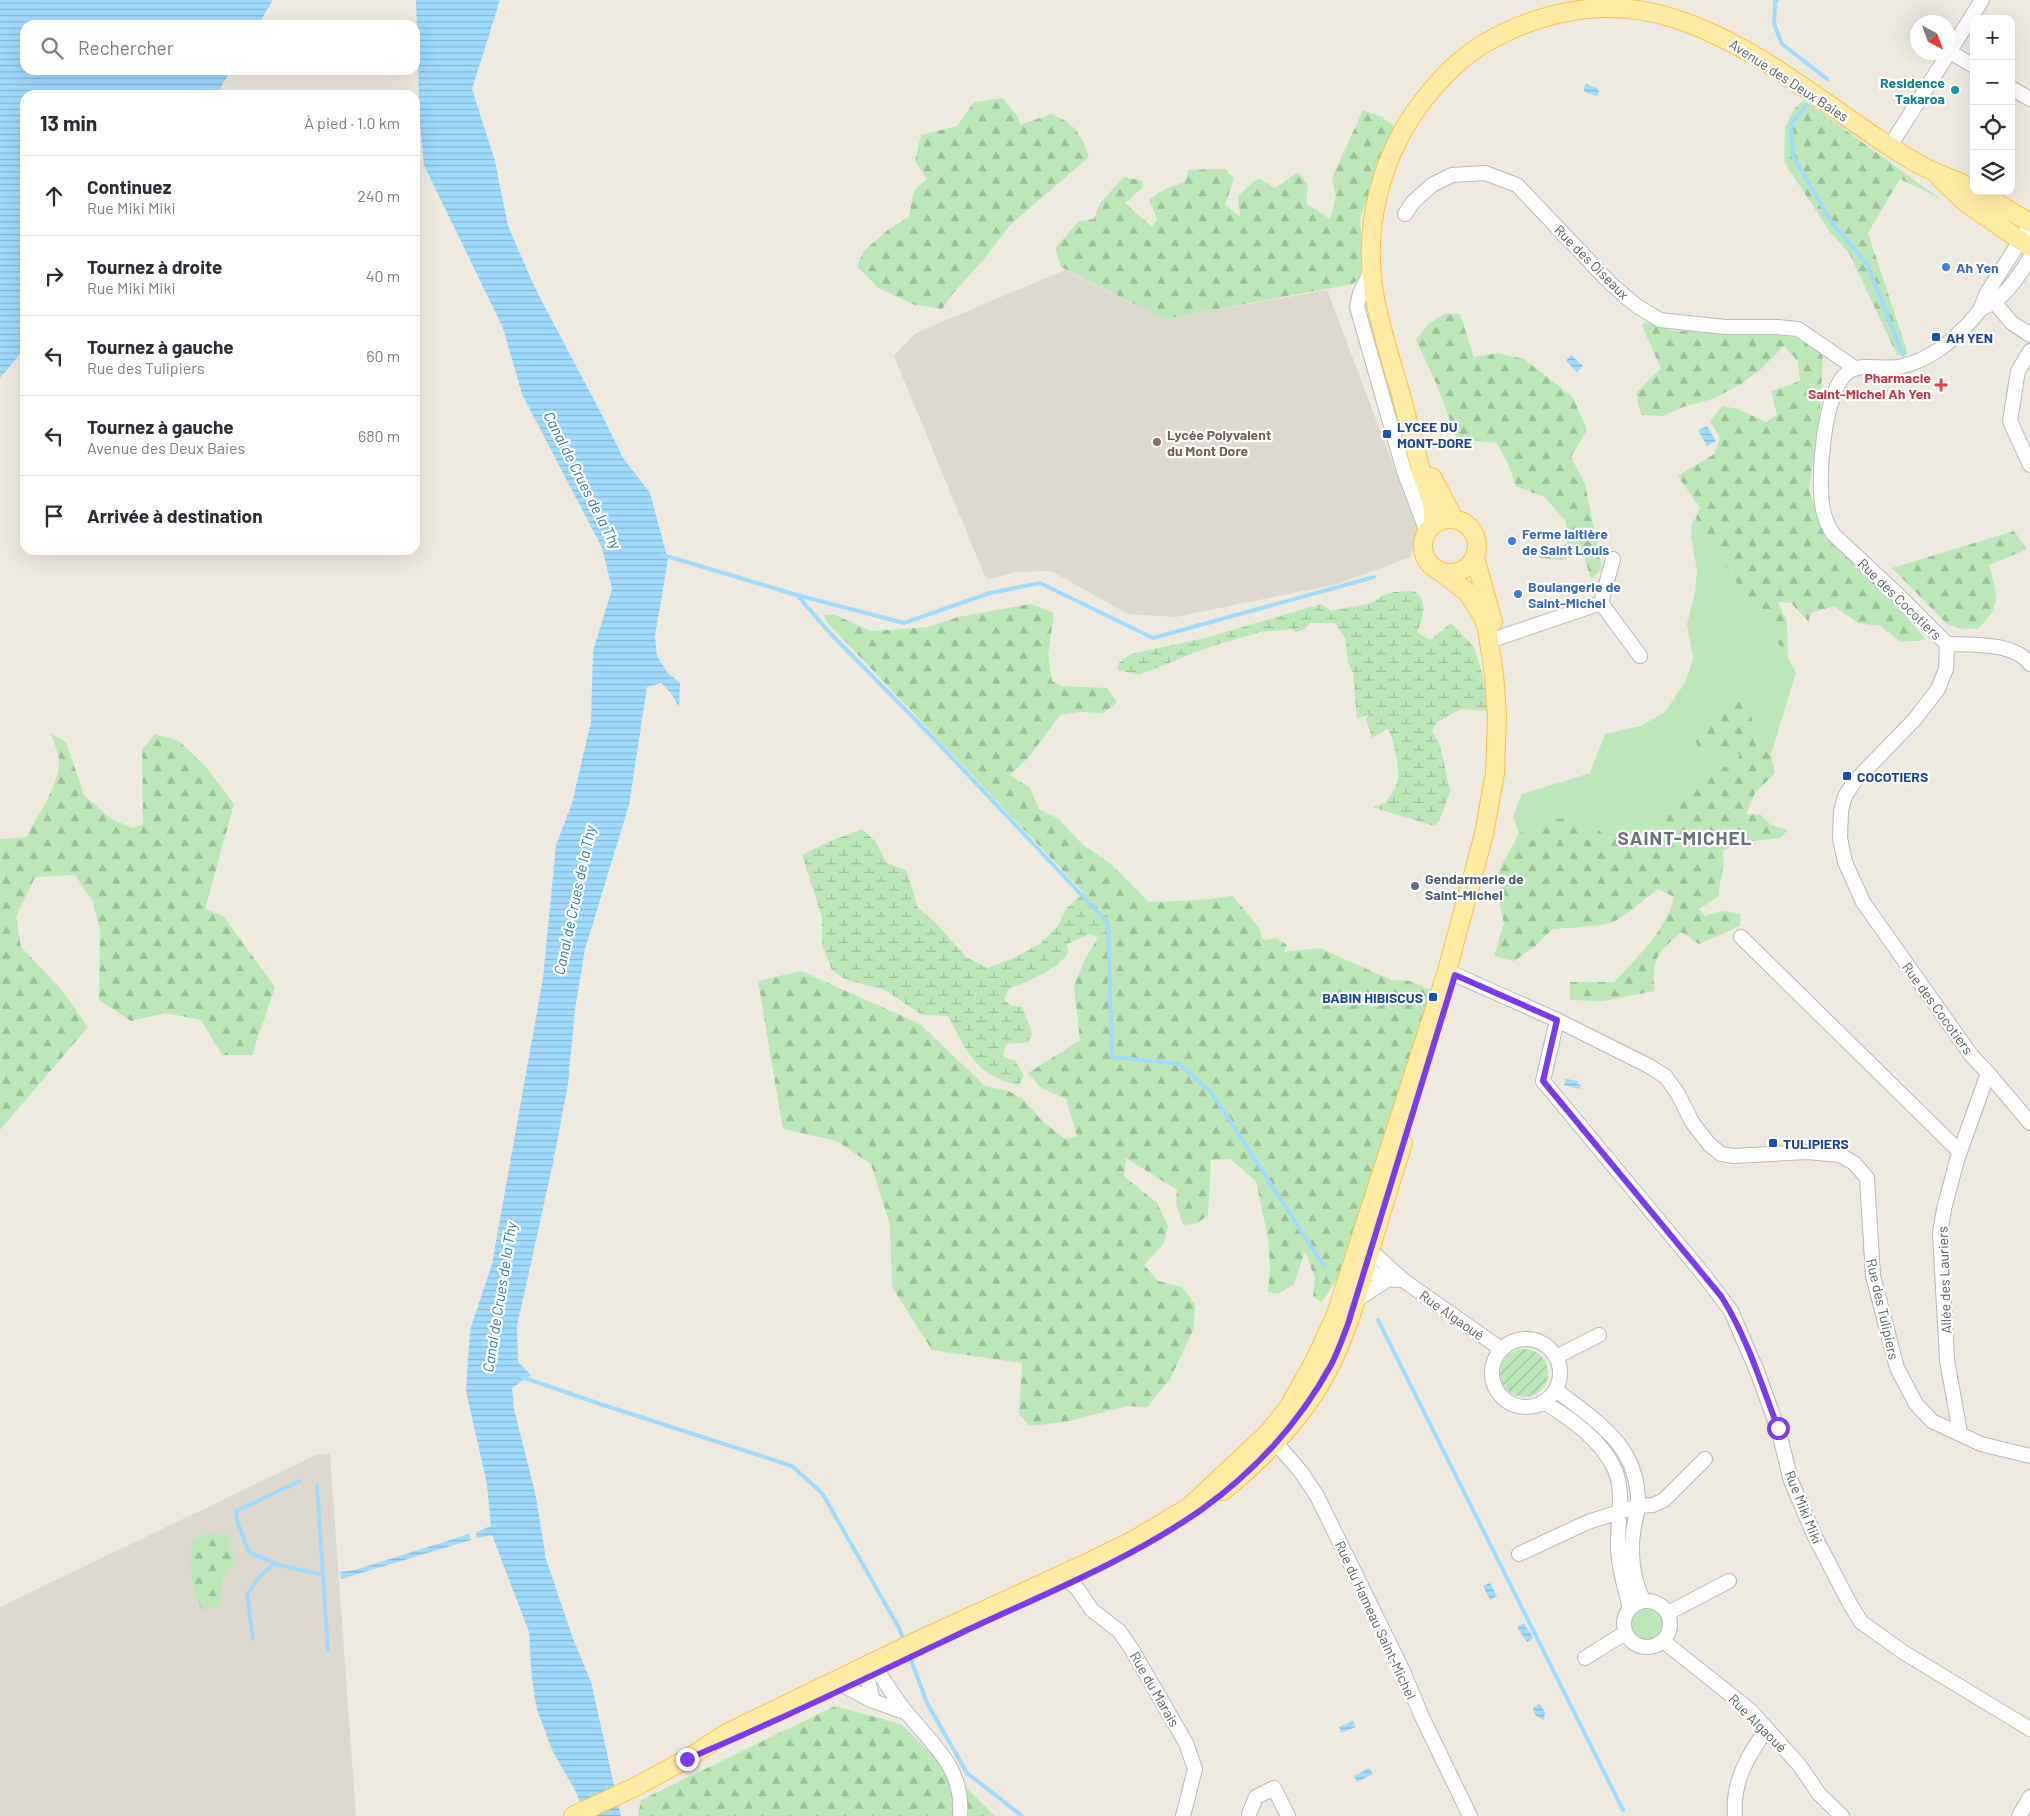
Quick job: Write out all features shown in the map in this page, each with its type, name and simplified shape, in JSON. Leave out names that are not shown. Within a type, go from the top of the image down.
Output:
[{"type":"main road","name":"Avenue des Deux Baies","points":[[920,1646],[1070,1582],[1121,1557],[1201,1509],[1240,1478],[1272,1438],[1312,1397],[1332,1363],[1356,1300],[1451,973],[1484,834],[1495,773],[1496,716],[1494,674],[1486,629],[1482,615],[1467,592],[1434,568],[1424,555],[1424,540],[1430,528],[1432,507],[1379,321],[1374,292],[1371,241],[1377,199],[1391,154],[1414,112],[1442,76],[1471,52],[1497,36],[1525,23],[1554,14],[1595,7],[1622,8],[1675,18],[1726,39],[1759,58],[1890,146],[1933,172],[1970,187]]},
{"type":"main road","name":"Avenue des Deux Baies","points":[[1933,172],[1965,202],[2028,234]]},
{"type":"main road","name":"Avenue des Deux Baies","points":[[1981,195],[2028,234]]},
{"type":"main road","name":"Avenue des Deux Baies","points":[[687,1759],[725,1734],[880,1666],[1087,1563],[1147,1532],[1190,1506],[1272,1438],[1314,1362],[1335,1317],[1378,1179],[1481,885],[1497,819],[1505,773],[1507,706],[1505,680],[1498,638],[1475,558],[1477,550],[1474,533],[1469,526],[1454,519],[1440,495],[1420,450],[1397,383]]},
{"type":"main road","points":[[1430,528],[1446,519],[1454,519]]},
{"type":"main road","points":[[1441,572],[1457,573],[1464,570],[1475,558]]},
{"type":"main road","name":"Avenue des Deux Baies","points":[[687,1759],[846,1687],[880,1666]]},
{"type":"main road","points":[[575,1815],[637,1786],[687,1759]]},
{"type":"street","points":[[1955,44],[1982,0]]},
{"type":"street","points":[[1955,55],[1970,64]]},
{"type":"street","points":[[1890,146],[1945,60]]},
{"type":"street","points":[[2015,90],[2030,99]]},
{"type":"street","name":"Rue des Oiseaux","points":[[1405,214],[1413,202],[1432,185],[1452,175],[1486,173],[1517,185],[1611,284],[1637,306],[1660,320],[1725,326],[1777,326],[1798,329],[1855,368]]},
{"type":"street","points":[[1980,310],[1987,293],[2028,234]]},
{"type":"street","points":[[1855,368],[1892,369],[1928,358],[1946,345],[1980,310],[1994,302],[2015,280],[2030,258]]},
{"type":"street","points":[[1372,269],[1360,293],[1356,307],[1404,471],[1430,528]]},
{"type":"street","points":[[1994,302],[2012,322],[2030,335]]},
{"type":"street","points":[[2030,351],[2018,371],[2010,421],[2030,465]]},
{"type":"street","name":"Rue des Cocotiers","points":[[1855,368],[1838,381],[1833,395],[1820,459],[1822,509],[1826,524],[1833,534],[1894,591],[1946,644],[1946,669],[1938,689],[1896,740],[1854,782],[1845,796],[1841,811],[1840,838],[1845,862],[1863,902],[1971,1055],[2030,1123]]},
{"type":"street","points":[[1601,603],[1614,559]]},
{"type":"street","points":[[1498,638],[1601,603]]},
{"type":"street","points":[[1601,603],[1640,656]]},
{"type":"street","points":[[1946,644],[1991,646],[2023,656],[2030,664]]},
{"type":"street","points":[[1741,937],[1960,1152]]},
{"type":"street","name":"Rue des Tulipiers","points":[[1451,973],[1557,1020],[1637,1059],[1666,1077],[1678,1094],[1692,1122],[1709,1144],[1721,1154],[1734,1156],[1807,1152],[1840,1155],[1854,1163],[1867,1178],[1870,1255],[1873,1276],[1897,1368],[1916,1404],[1932,1421],[1981,1444],[2030,1456]]},
{"type":"street","name":"Rue Miki Miki","points":[[1557,1020],[1543,1081],[1704,1275],[1731,1312],[1760,1379],[1779,1432],[1791,1481],[1815,1537],[1857,1616],[1870,1630],[1903,1652],[2030,1729]]},
{"type":"street","name":"Allée des Lauriers","points":[[1960,1433],[1947,1360],[1940,1233],[1944,1209],[1960,1152],[1988,1073]]},
{"type":"street","points":[[1378,1179],[1380,1194],[1363,1251],[1368,1257],[1373,1274],[1387,1280],[1403,1280]]},
{"type":"street","name":"Rue Algaoué","points":[[1368,1257],[1501,1349]]},
{"type":"street","points":[[1356,1300],[1387,1280]]},
{"type":"street","points":[[1556,1357],[1599,1335]]},
{"type":"street","points":[[1520,1339],[1532,1339],[1546,1346],[1556,1357],[1560,1368],[1560,1379],[1556,1390],[1544,1402],[1534,1407],[1523,1408],[1512,1405],[1500,1397],[1492,1380],[1491,1369],[1494,1358],[1510,1342],[1520,1339]]},
{"type":"street","points":[[1556,1390],[1617,1440],[1633,1468],[1638,1506],[1633,1534],[1632,1568],[1636,1585],[1643,1600]]},
{"type":"street","points":[[1544,1402],[1570,1418],[1590,1436],[1605,1453],[1616,1471],[1620,1490],[1618,1546],[1621,1581],[1630,1607]]},
{"type":"street","name":"Rue du Hameau Saint-Michel","points":[[1272,1438],[1301,1472],[1317,1496],[1403,1671],[1422,1717],[1470,1816]]},
{"type":"street","points":[[1519,1554],[1588,1522],[1638,1506],[1653,1506],[1664,1500],[1704,1459]]},
{"type":"street","points":[[1668,1613],[1729,1581]]},
{"type":"street","name":"Rue du Marais","points":[[1070,1582],[1092,1610],[1119,1631],[1186,1743],[1194,1769],[1183,1816]]},
{"type":"street","points":[[1643,1600],[1658,1602],[1668,1613],[1670,1628],[1663,1641],[1656,1645],[1642,1647],[1635,1644],[1625,1633],[1624,1619],[1630,1607],[1643,1600]]},
{"type":"street","points":[[1585,1658],[1625,1633]]},
{"type":"street","name":"Rue Algaoué","points":[[1663,1641],[1750,1710],[1800,1766],[1820,1794],[1842,1816]]},
{"type":"street","points":[[872,1701],[880,1666]]},
{"type":"street","points":[[880,1666],[907,1713],[936,1745],[952,1768],[958,1788],[960,1816]]},
{"type":"street","points":[[846,1687],[872,1701],[907,1713]]},
{"type":"street","points":[[1735,1816],[1734,1807],[1738,1782],[1753,1749],[1767,1729]]},
{"type":"street","points":[[1248,1814],[1256,1797],[1274,1788],[1288,1816]]},
{"type":"street","points":[[2019,1816],[2030,1797]]},
{"type":"shaded area","name":"Lycée Polyvalent du Mont Dore","points":[[1065,270],[1164,319],[1327,290],[1417,528],[1411,557],[1337,584],[1176,617],[1128,614],[1051,571],[1016,572],[989,579],[984,574],[894,356],[916,333]]},
{"type":"shaded area","points":[[330,1454],[356,1816],[0,1816],[0,1607],[316,1455]]},
{"type":"green space","points":[[1003,98],[1018,117],[1020,125],[1051,114],[1066,121],[1080,135],[1089,157],[1010,225],[942,309],[915,305],[878,288],[857,266],[864,251],[889,229],[909,217],[914,190],[927,179],[915,161],[921,135],[957,126],[974,102]]},
{"type":"green space","points":[[1804,100],[1939,198],[1900,179],[1868,233],[1908,354],[1897,355],[1849,253],[1830,232],[1784,162],[1785,127],[1795,108]]},
{"type":"green space","points":[[1363,110],[1382,117],[1394,126],[1360,218],[1364,273],[1353,284],[1164,319],[1061,267],[1055,248],[1079,221],[1094,219],[1100,203],[1124,177],[1143,181],[1142,188],[1125,203],[1152,227],[1157,219],[1149,200],[1165,189],[1185,182],[1188,170],[1225,169],[1234,178],[1225,205],[1240,216],[1238,196],[1258,178],[1275,188],[1298,172],[1308,185],[1306,203],[1330,219],[1336,196],[1332,178]]},
{"type":"green space","points":[[1445,314],[1460,314],[1474,357],[1498,353],[1524,359],[1573,397],[1587,430],[1571,457],[1585,484],[1602,569],[1591,579],[1583,552],[1561,560],[1539,558],[1540,549],[1555,552],[1567,543],[1566,521],[1544,497],[1516,486],[1508,464],[1497,443],[1457,439],[1436,383],[1416,340],[1428,324]]},
{"type":"green space","points":[[1644,322],[1673,331],[1755,331],[1790,335],[1816,347],[1823,357],[1820,410],[1809,491],[1826,538],[1891,598],[1926,640],[1901,642],[1880,626],[1858,623],[1834,606],[1812,613],[1808,621],[1791,603],[1778,602],[1787,622],[1788,658],[1701,530],[1696,518],[1700,508],[1678,476],[1714,454],[1720,438],[1710,421],[1722,406],[1738,409],[1766,422],[1777,415],[1771,391],[1800,380],[1798,361],[1784,346],[1760,370],[1741,384],[1712,399],[1683,407],[1663,416],[1641,415],[1636,393],[1661,368],[1642,326]]},
{"type":"green space","points":[[1696,518],[1701,530],[1788,658],[1796,673],[1771,754],[1756,744],[1750,708],[1698,749],[1739,754],[1737,766],[1713,768],[1688,797],[1662,807],[1661,830],[1633,837],[1612,838],[1605,837],[1593,823],[1540,820],[1519,834],[1513,816],[1522,794],[1590,773],[1605,734],[1640,726],[1664,713],[1685,683],[1693,659],[1687,624],[1695,593],[1697,570],[1691,537],[1692,522]]},
{"type":"green space","points":[[2014,531],[2027,549],[1989,565],[1996,592],[1995,606],[1978,629],[1958,628],[1947,624],[1892,568]]},
{"type":"green space","points":[[1412,591],[1422,598],[1424,609],[1417,632],[1430,640],[1451,623],[1474,647],[1483,676],[1488,711],[1461,709],[1436,723],[1432,731],[1440,745],[1450,792],[1440,819],[1434,826],[1372,807],[1385,803],[1396,785],[1398,773],[1396,752],[1390,732],[1387,729],[1372,738],[1366,719],[1369,714],[1357,719],[1353,673],[1348,662],[1345,638],[1335,623],[1310,623],[1303,630],[1296,632],[1292,629],[1261,632],[1212,646],[1139,675],[1118,670],[1119,663],[1131,654],[1205,638],[1321,604],[1331,611],[1371,603],[1382,596],[1394,592]]},
{"type":"green space","points":[[1031,604],[1054,613],[1048,655],[1052,681],[1062,686],[1107,688],[1117,702],[1104,713],[1079,712],[1060,715],[1028,758],[1010,775],[1030,788],[1039,809],[1059,819],[1082,844],[1111,864],[1149,902],[1200,900],[1233,896],[1260,929],[1262,939],[1276,938],[1287,945],[1284,952],[1320,948],[1391,980],[1410,981],[1433,991],[1343,1270],[1322,1302],[1313,1297],[1315,1278],[1305,1251],[1294,1284],[1278,1294],[1268,1292],[1270,1268],[1268,1238],[1256,1181],[1230,1159],[1211,1160],[1208,1215],[1198,1223],[1183,1225],[1176,1204],[1177,1190],[1126,1158],[1124,1176],[1157,1203],[1168,1226],[1163,1245],[1144,1265],[1158,1281],[1182,1287],[1195,1304],[1194,1328],[1170,1379],[1147,1407],[1127,1406],[1065,1422],[1030,1426],[1019,1414],[1022,1363],[932,1350],[892,1287],[890,1225],[871,1164],[837,1141],[783,1129],[758,981],[801,971],[920,1024],[985,1086],[1009,1091],[1024,1100],[1043,1122],[1065,1139],[1077,1136],[1066,1099],[1040,1087],[1028,1073],[1080,1040],[1074,986],[1085,959],[1098,938],[1115,922],[1101,911],[826,621],[824,615],[833,614],[871,631],[928,627],[958,617]]},
{"type":"green space","points":[[1745,699],[1750,708],[1756,744],[1771,754],[1775,773],[1755,793],[1746,814],[1760,814],[1771,825],[1788,830],[1780,838],[1744,842],[1723,851],[1724,863],[1719,896],[1699,909],[1705,916],[1722,911],[1741,914],[1740,926],[1699,944],[1681,932],[1667,945],[1655,963],[1655,991],[1603,1001],[1570,1000],[1570,982],[1614,982],[1641,954],[1658,932],[1671,909],[1674,897],[1658,889],[1612,923],[1553,929],[1534,947],[1514,961],[1494,956],[1504,923],[1500,905],[1499,870],[1519,834],[1540,820],[1571,818],[1593,823],[1605,837],[1633,837],[1660,830],[1662,807],[1679,797],[1688,797],[1692,780],[1713,768],[1737,766],[1739,754],[1698,749],[1694,734],[1716,713]]},
{"type":"green space","points":[[51,734],[66,742],[84,795],[111,819],[133,828],[143,824],[142,750],[155,734],[179,741],[206,767],[234,804],[205,909],[223,916],[275,987],[252,1055],[222,1055],[201,1020],[166,1013],[131,1021],[99,1000],[100,929],[92,900],[75,875],[35,877],[16,917],[21,947],[61,989],[88,1027],[0,1130],[0,839],[27,837],[51,792],[55,783],[59,760]]},
{"type":"green space","points":[[862,829],[875,841],[887,863],[907,871],[918,908],[935,922],[966,957],[987,968],[1014,958],[1041,943],[1057,927],[1067,908],[1084,892],[1101,911],[1116,922],[1098,938],[1090,934],[1067,944],[1068,951],[1059,963],[1042,974],[1009,989],[1004,1000],[1010,1005],[1022,1007],[1032,1032],[1029,1042],[1006,1044],[1003,1057],[1015,1060],[1024,1076],[1019,1085],[1004,1081],[982,1068],[967,1051],[948,1016],[922,1015],[885,990],[846,980],[832,970],[822,946],[822,917],[802,855],[828,842]]},
{"type":"green space","points":[[1524,1349],[1533,1351],[1541,1356],[1546,1364],[1548,1373],[1546,1382],[1541,1390],[1533,1395],[1524,1397],[1515,1395],[1507,1390],[1502,1382],[1500,1373],[1502,1364],[1507,1356],[1515,1351]]},
{"type":"green space","points":[[204,1534],[226,1535],[229,1537],[234,1564],[222,1579],[222,1596],[219,1605],[203,1610],[193,1586],[191,1558],[193,1540]]},
{"type":"green space","points":[[1646,1606],[1659,1612],[1665,1625],[1659,1638],[1646,1644],[1633,1638],[1627,1625],[1633,1612]]},
{"type":"green space","points":[[835,1706],[901,1724],[995,1816],[638,1816],[641,1800]]},
{"type":"water","points":[[0,0],[273,0],[261,20],[20,20],[20,75],[228,75],[219,90],[20,90],[20,354],[0,378]]},
{"type":"water","name":"Canal de Crues de la Thy","points":[[416,0],[500,0],[472,89],[495,161],[508,226],[535,288],[623,458],[650,493],[668,560],[655,636],[657,656],[667,672],[680,683],[679,707],[671,693],[661,683],[647,687],[629,805],[585,949],[575,1009],[568,1084],[553,1163],[517,1326],[518,1362],[531,1375],[512,1388],[514,1409],[536,1497],[546,1559],[572,1636],[591,1682],[621,1816],[585,1816],[576,1792],[553,1752],[537,1710],[532,1679],[529,1632],[492,1535],[477,1538],[476,1532],[491,1526],[487,1484],[466,1391],[470,1330],[492,1264],[543,978],[556,845],[572,803],[591,722],[593,651],[612,589],[602,548],[522,394],[503,328],[424,165],[418,75],[420,75],[420,20],[417,20]]},
{"type":"water","points":[[1586,84],[1597,88],[1599,92],[1597,96],[1585,92],[1583,88]]},
{"type":"water","points":[[1571,355],[1583,366],[1577,372],[1566,361]]},
{"type":"water","points":[[1707,426],[1716,441],[1707,446],[1698,430]]},
{"type":"water","points":[[1566,1079],[1578,1081],[1577,1084],[1581,1085],[1580,1089],[1564,1085]]},
{"type":"water","points":[[469,1534],[471,1540],[341,1579],[340,1572],[355,1570]]},
{"type":"water","points":[[1490,1583],[1497,1596],[1490,1600],[1483,1586]]},
{"type":"water","points":[[1524,1623],[1533,1638],[1527,1642],[1517,1627]]},
{"type":"water","points":[[1540,1704],[1545,1712],[1544,1720],[1537,1717],[1534,1712],[1533,1707]]},
{"type":"water","points":[[1353,1721],[1356,1727],[1341,1733],[1339,1727]]},
{"type":"water","points":[[1369,1768],[1373,1774],[1357,1782],[1354,1776]]},
{"type":"waterway","points":[[1777,0],[1775,2],[1774,24],[1782,44],[1827,79]]},
{"type":"waterway","points":[[1807,105],[1791,124],[1793,156],[1832,223],[1867,264],[1903,355]]},
{"type":"waterway","points":[[663,555],[797,595],[830,633],[938,743],[1108,923],[1112,1057],[1179,1064],[1212,1093],[1323,1265]]},
{"type":"waterway","points":[[797,595],[904,623],[990,593],[1040,583],[1153,638],[1374,577]]},
{"type":"waterway","points":[[1378,1320],[1623,1810]]},
{"type":"waterway","points":[[522,1377],[792,1466],[822,1493],[899,1628],[905,1643]]},
{"type":"waterway","points":[[277,1564],[249,1552],[237,1521],[236,1511],[300,1481]]},
{"type":"waterway","points":[[317,1486],[328,1651]]},
{"type":"waterway","points":[[253,1639],[247,1595],[258,1578],[274,1564],[323,1575]]},
{"type":"waterway","points":[[908,1652],[927,1703],[967,1773],[1022,1816]]},
{"type":"place","name":"Residence Takaroa","points":[[1955,90]]},
{"type":"place","name":"Ah Yen","points":[[1946,267]]},
{"type":"place","name":"AH YEN","points":[[1936,337]]},
{"type":"place","name":"Pharmacie Saint-Michel Ah Yen","points":[[1941,385]]},
{"type":"place","name":"LYCEE DU MONT-DORE","points":[[1387,434]]},
{"type":"place","name":"Lycée Polyvalent du Mont Dore","points":[[1157,442]]},
{"type":"place","name":"Ferme laitière de Saint Louis","points":[[1512,541]]},
{"type":"place","name":"Boulangerie de Saint-Michel","points":[[1518,594]]},
{"type":"place","name":"COCOTIERS","points":[[1847,776]]},
{"type":"place","name":"Gendarmerie de Saint-Michel","points":[[1415,886]]},
{"type":"place","name":"BABIN HIBISCUS","points":[[1433,997]]},
{"type":"place","name":"TULIPIERS","points":[[1773,1143]]},
{"type":"district","name":"SAINT-MICHEL","points":[[1685,837]]},
{"type":"route","points":[[687,1759],[923,1651],[1121,1557],[1201,1509],[1240,1478],[1277,1442],[1312,1397],[1332,1363],[1348,1324],[1455,975],[1557,1020],[1543,1081],[1721,1296],[1739,1328],[1778,1428]]}]
